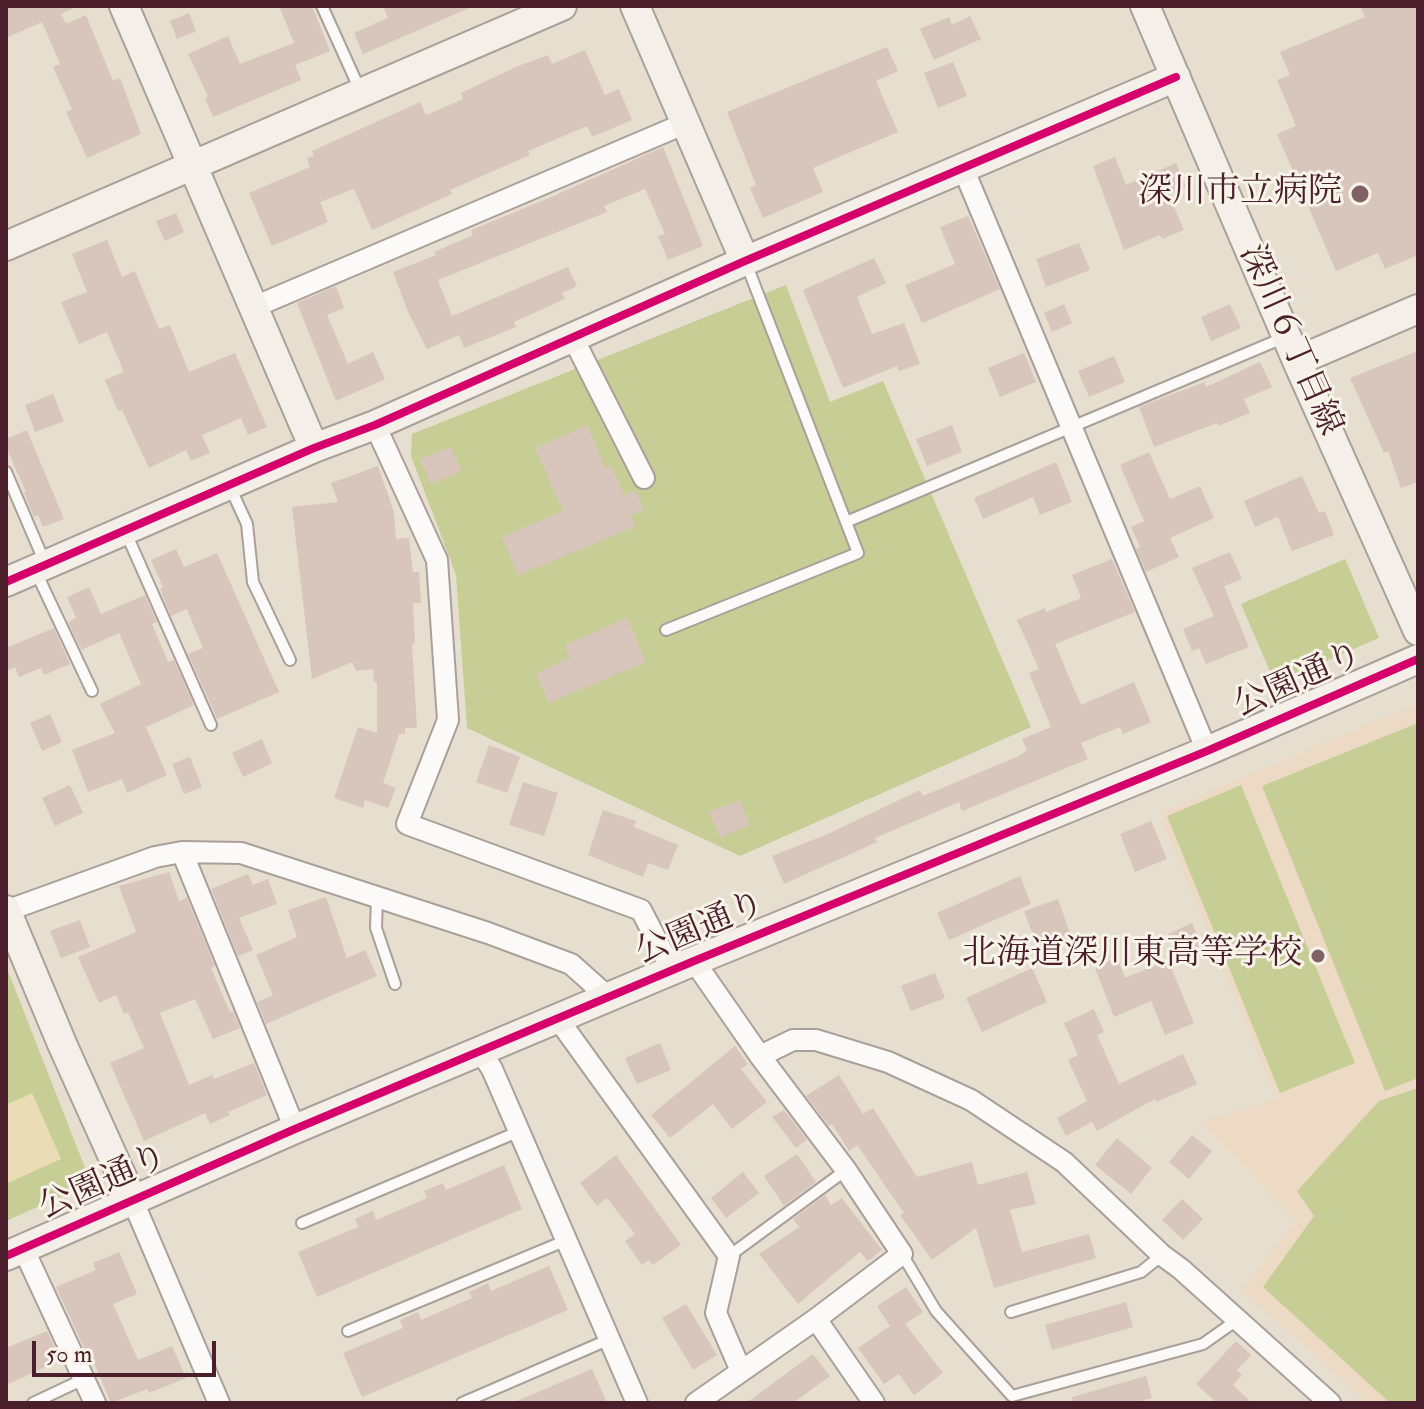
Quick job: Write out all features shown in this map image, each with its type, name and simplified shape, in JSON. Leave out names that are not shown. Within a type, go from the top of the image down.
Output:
[{"type":"street","points":[[124,6],[314,448]]},
{"type":"street","points":[[6,246],[562,6]]},
{"type":"street","points":[[635,6],[745,261]]},
{"type":"street","name":"深川６丁目線","points":[[1145,6],[1292,349],[1418,631]]},
{"type":"street","points":[[6,582],[1176,77]]},
{"type":"street","points":[[254,307],[686,123]]},
{"type":"street","points":[[963,168],[1207,751]]},
{"type":"street","points":[[1292,349],[1418,309]]},
{"type":"street","points":[[572,336],[644,478]]},
{"type":"street","points":[[375,425],[437,560],[448,720],[407,824],[641,910],[760,1056],[846,1170],[902,1254],[696,1403]]},
{"type":"street","name":"公園通り","points":[[15,1252],[132,1199],[683,965],[1207,751],[1418,659]]},
{"type":"street","points":[[182,852],[295,1129]]},
{"type":"street","points":[[214,1402],[132,1199],[6,911],[155,857],[182,852],[241,853],[571,964],[608,997]]},
{"type":"street","points":[[558,1019],[729,1256],[716,1313],[741,1371]]},
{"type":"street","points":[[760,1056],[793,1040],[816,1040],[888,1062],[971,1100],[1064,1162],[1162,1255],[1330,1403]]},
{"type":"street","points":[[481,1052],[520,1131],[637,1403]]},
{"type":"street","points":[[15,1252],[95,1403]]},
{"type":"street","points":[[816,1319],[874,1403]]},
{"type":"lane","points":[[322,6],[360,92]]},
{"type":"lane","points":[[666,630],[858,553],[745,261]]},
{"type":"lane","points":[[846,522],[1073,428],[1292,349]]},
{"type":"lane","points":[[6,472],[40,567],[92,691]]},
{"type":"lane","points":[[229,485],[247,524],[253,582],[290,660]]},
{"type":"lane","points":[[125,530],[211,725]]},
{"type":"lane","points":[[377,897],[376,928],[395,984]]},
{"type":"lane","points":[[302,1223],[520,1131]]},
{"type":"lane","points":[[729,1256],[846,1170]]},
{"type":"lane","points":[[348,1331],[567,1240]]},
{"type":"lane","points":[[902,1254],[936,1311],[1012,1396],[1203,1344],[1237,1320]]},
{"type":"lane","points":[[1011,1312],[1141,1272],[1162,1255]]},
{"type":"lane","points":[[462,1403],[610,1339]]},
{"type":"lane","points":[[33,1403],[84,1379]]},
{"type":"shaded area","name":"北海道深川東高等学校","points":[[1418,703],[1418,1403],[1368,1403],[1241,1290],[1296,1220],[1200,1122],[1277,1099],[1159,813]]},
{"type":"green space","points":[[786,285],[830,402],[883,381],[1031,727],[740,856],[467,728],[456,575],[411,456],[412,434]]},
{"type":"green space","points":[[1345,559],[1379,638],[1275,683],[1241,604]]},
{"type":"green space","points":[[1418,723],[1418,1078],[1385,1091],[1262,786]]},
{"type":"green space","points":[[1241,785],[1355,1063],[1280,1093],[1167,816]]},
{"type":"green space","points":[[6,966],[91,1183],[6,1221]]},
{"type":"green space","points":[[1418,1088],[1418,1403],[1390,1403],[1263,1287],[1314,1216],[1297,1191],[1379,1101]]},
{"type":"sand","points":[[32,1093],[61,1159],[6,1184],[6,1105]]},
{"type":"building","points":[[6,6],[79,6],[61,14],[66,24],[86,15],[113,81],[120,78],[141,134],[87,158],[66,112],[72,109],[53,67],[60,64],[42,22],[6,38]]},
{"type":"building","points":[[279,6],[312,6],[330,51],[295,65],[301,80],[213,117],[205,98],[208,96],[188,54],[228,36],[240,64],[294,43]]},
{"type":"building","points":[[383,6],[474,6],[363,54],[354,33],[388,18]]},
{"type":"building","name":"深川市立病院","points":[[1360,6],[1418,6],[1418,255],[1385,269],[1378,253],[1336,271],[1277,134],[1296,126],[1277,80],[1290,75],[1280,52],[1365,17]]},
{"type":"building","points":[[189,13],[196,31],[177,39],[170,21]]},
{"type":"building","points":[[970,16],[981,39],[934,60],[920,29],[949,17],[952,25]]},
{"type":"building","points":[[887,47],[898,71],[876,81],[898,132],[813,168],[823,192],[763,218],[750,188],[756,185],[727,112]]},
{"type":"building","points":[[585,50],[605,95],[619,89],[632,120],[592,137],[587,126],[528,151],[530,155],[450,190],[452,194],[372,230],[354,189],[320,202],[328,222],[272,246],[249,193],[310,167],[307,158],[314,156],[312,151],[420,102],[426,115],[463,99],[461,93],[518,66],[548,55],[552,64]]},
{"type":"building","points":[[953,62],[967,96],[938,108],[924,73]]},
{"type":"building","points":[[663,147],[703,246],[668,260],[658,236],[665,234],[645,189],[604,206],[607,212],[438,280],[452,316],[568,267],[577,286],[562,293],[565,299],[514,322],[516,327],[464,348],[459,335],[427,349],[408,312],[393,272],[436,255],[434,252],[473,235],[471,230]]},
{"type":"building","points":[[1115,157],[1126,185],[1176,163],[1186,187],[1169,195],[1184,230],[1162,239],[1160,235],[1124,250],[1093,166]]},
{"type":"building","points":[[176,213],[184,232],[165,241],[156,221]]},
{"type":"building","points":[[968,216],[1000,289],[922,323],[905,285],[955,264],[940,227]]},
{"type":"building","points":[[107,240],[122,277],[135,271],[159,329],[170,325],[189,372],[235,353],[267,427],[248,435],[241,418],[202,435],[210,453],[191,461],[186,450],[149,468],[105,380],[124,372],[107,332],[79,344],[61,302],[87,292],[72,254]]},
{"type":"building","points":[[1079,243],[1090,270],[1046,287],[1036,259]]},
{"type":"building","points":[[874,258],[886,283],[857,297],[872,334],[904,323],[920,364],[899,371],[897,366],[843,388],[803,290]]},
{"type":"building","points":[[336,286],[344,308],[327,315],[348,364],[373,352],[385,379],[336,401],[297,303]]},
{"type":"building","points":[[1064,304],[1072,323],[1052,332],[1044,313]]},
{"type":"building","points":[[1230,304],[1241,328],[1211,341],[1201,317]]},
{"type":"building","points":[[1418,351],[1418,482],[1401,488],[1388,451],[1384,453],[1350,378]]},
{"type":"building","points":[[1024,353],[1036,382],[1000,397],[988,368]]},
{"type":"building","points":[[1114,356],[1125,382],[1089,397],[1078,371]]},
{"type":"building","points":[[1260,362],[1272,387],[1244,399],[1250,413],[1154,447],[1139,407],[1205,382],[1206,387]]},
{"type":"building","points":[[53,394],[64,421],[35,432],[25,405]]},
{"type":"building","points":[[587,425],[605,468],[611,466],[624,495],[635,490],[644,510],[630,516],[635,527],[518,575],[502,537],[563,511],[535,448]]},
{"type":"building","points":[[952,425],[962,452],[927,466],[916,439]]},
{"type":"building","points":[[27,430],[64,519],[43,527],[38,515],[34,517],[6,447],[6,439]]},
{"type":"building","points":[[451,447],[462,471],[431,484],[420,459]]},
{"type":"building","points":[[1149,452],[1170,499],[1200,486],[1214,518],[1170,538],[1179,557],[1146,572],[1131,527],[1144,521],[1120,465]]},
{"type":"building","points":[[1056,462],[1072,502],[1040,515],[1033,497],[983,519],[974,498]]},
{"type":"building","points":[[378,466],[394,512],[396,539],[409,538],[413,572],[419,572],[421,603],[413,603],[415,643],[412,644],[417,728],[405,728],[405,734],[399,734],[383,783],[396,788],[388,808],[365,800],[363,808],[334,798],[358,727],[377,733],[377,682],[374,682],[373,669],[356,671],[352,662],[312,679],[292,507],[338,502],[331,483]]},
{"type":"building","points":[[1302,476],[1319,513],[1325,511],[1334,535],[1292,551],[1278,517],[1255,527],[1244,501]]},
{"type":"building","points":[[176,549],[184,567],[217,553],[279,692],[217,719],[188,654],[203,648],[187,609],[171,616],[151,560]]},
{"type":"building","points":[[1230,552],[1242,579],[1224,586],[1249,647],[1206,664],[1199,648],[1192,651],[1183,629],[1214,616],[1192,568]]},
{"type":"building","points":[[1112,559],[1135,612],[1055,644],[1081,705],[1134,682],[1151,722],[1123,734],[1120,727],[1081,743],[1088,759],[962,811],[959,802],[875,838],[877,842],[784,884],[772,856],[828,834],[920,790],[923,796],[1019,756],[1027,750],[1022,739],[1051,727],[1029,673],[1039,669],[1017,620],[1081,598],[1072,575]]},
{"type":"building","points":[[89,587],[101,614],[145,595],[157,622],[152,624],[168,662],[174,660],[194,705],[146,727],[167,775],[127,793],[122,779],[88,792],[72,750],[115,733],[100,704],[141,684],[119,633],[81,650],[68,622],[76,618],[67,597]]},
{"type":"building","points":[[627,618],[646,662],[549,703],[536,673],[570,658],[565,645]]},
{"type":"building","points":[[54,628],[70,664],[44,675],[41,668],[19,677],[15,667],[6,671],[6,648]]},
{"type":"building","points":[[50,714],[62,742],[42,751],[30,723]]},
{"type":"building","points":[[262,739],[272,763],[243,777],[232,753]]},
{"type":"building","points":[[489,745],[520,757],[507,793],[476,782]]},
{"type":"building","points":[[190,757],[202,787],[184,794],[172,764]]},
{"type":"building","points":[[523,782],[558,793],[544,836],[509,825]]},
{"type":"building","points":[[70,785],[83,813],[55,826],[42,798]]},
{"type":"building","points":[[740,800],[750,825],[720,838],[709,812]]},
{"type":"building","points":[[603,810],[636,821],[634,827],[678,845],[668,870],[648,863],[643,877],[588,855]]},
{"type":"building","points":[[1151,821],[1167,859],[1135,872],[1120,834]]},
{"type":"building","points":[[169,872],[179,901],[187,898],[215,966],[211,968],[240,1028],[213,1039],[195,999],[160,1013],[189,1085],[254,1063],[267,1095],[228,1112],[230,1115],[210,1124],[205,1113],[144,1141],[110,1063],[144,1048],[128,1012],[124,1014],[116,995],[99,1003],[78,957],[136,932],[119,886]]},
{"type":"building","points":[[248,874],[253,885],[268,879],[277,904],[239,918],[253,950],[238,956],[211,889]]},
{"type":"building","points":[[1020,876],[1031,904],[949,940],[937,913]]},
{"type":"building","points":[[326,897],[347,958],[365,950],[377,976],[266,1024],[257,1002],[273,995],[256,955],[297,937],[288,910]]},
{"type":"building","points":[[1058,899],[1072,939],[1039,952],[1024,911]]},
{"type":"building","points":[[80,920],[90,947],[61,958],[50,931]]},
{"type":"building","points":[[1192,923],[1202,945],[1177,956],[1168,934]]},
{"type":"building","points":[[1117,957],[1125,978],[1168,960],[1194,1023],[1165,1035],[1151,1001],[1114,1017],[1095,968]]},
{"type":"building","points":[[1032,968],[1047,1002],[982,1032],[966,998]]},
{"type":"building","points":[[935,973],[945,998],[911,1011],[901,986]]},
{"type":"building","points":[[1094,1009],[1104,1032],[1097,1035],[1119,1084],[1183,1054],[1197,1084],[1157,1102],[1155,1099],[1097,1131],[1092,1122],[1066,1136],[1057,1118],[1087,1101],[1068,1060],[1078,1055],[1064,1023]]},
{"type":"building","points":[[660,1043],[671,1070],[637,1084],[625,1058]]},
{"type":"building","points":[[735,1046],[748,1064],[741,1069],[767,1102],[732,1129],[713,1104],[670,1138],[651,1115]]},
{"type":"building","points":[[839,1075],[863,1114],[873,1108],[917,1177],[972,1162],[978,1185],[1027,1172],[1036,1204],[1010,1210],[1022,1252],[1089,1234],[1096,1258],[994,1288],[976,1228],[932,1260],[857,1145],[849,1151],[832,1124],[829,1126],[806,1096]]},
{"type":"building","points":[[784,1110],[807,1140],[796,1148],[772,1117]]},
{"type":"building","points":[[1192,1135],[1212,1151],[1189,1179],[1169,1162]]},
{"type":"building","points":[[1117,1138],[1152,1168],[1131,1194],[1095,1165]]},
{"type":"building","points":[[797,1154],[816,1182],[784,1206],[764,1176]]},
{"type":"building","points":[[616,1155],[681,1245],[653,1265],[649,1260],[642,1265],[625,1241],[635,1234],[607,1198],[597,1206],[580,1183]]},
{"type":"building","points":[[504,1165],[522,1209],[317,1297],[298,1252],[358,1227],[355,1219],[373,1211],[376,1220],[427,1198],[424,1191],[443,1183],[446,1190]]},
{"type":"building","points":[[743,1172],[759,1193],[726,1218],[711,1198]]},
{"type":"building","points":[[825,1195],[831,1205],[842,1198],[882,1250],[868,1261],[860,1252],[798,1304],[759,1254],[799,1227],[793,1219]]},
{"type":"building","points":[[1182,1199],[1203,1219],[1183,1240],[1162,1220]]},
{"type":"building","points":[[119,1252],[137,1294],[113,1304],[138,1360],[172,1346],[186,1378],[149,1393],[147,1389],[111,1403],[56,1287],[96,1270],[93,1263]]},
{"type":"building","points":[[549,1266],[568,1310],[362,1397],[343,1353],[403,1328],[400,1320],[418,1312],[421,1320],[472,1298],[469,1292],[488,1283],[491,1291]]},
{"type":"building","points":[[906,1287],[923,1312],[905,1324],[943,1373],[914,1395],[899,1374],[884,1384],[858,1348],[890,1326],[877,1306]]},
{"type":"building","points":[[1126,1302],[1133,1327],[1052,1350],[1045,1325]]},
{"type":"building","points":[[686,1304],[717,1355],[693,1370],[662,1318]]},
{"type":"building","points":[[47,1331],[61,1360],[6,1385],[6,1348]]},
{"type":"building","points":[[1236,1341],[1251,1355],[1237,1370],[1242,1375],[1233,1385],[1252,1403],[1217,1403],[1196,1384]]},
{"type":"building","points":[[813,1354],[830,1376],[793,1403],[746,1403]]},
{"type":"building","points":[[592,1369],[607,1403],[512,1403]]},
{"type":"building","points":[[1146,1376],[1152,1398],[1133,1403],[1073,1403],[1072,1397]]},
{"type":"cycle path","points":[[6,582],[1176,77]]},
{"type":"cycle path","points":[[6,1256],[295,1129],[694,961],[1207,751],[1418,659]]},
{"type":"place","name":"深川市立病院","points":[[1360,194]]},
{"type":"place","name":"北海道深川東高等学校","points":[[1318,956]]}]
